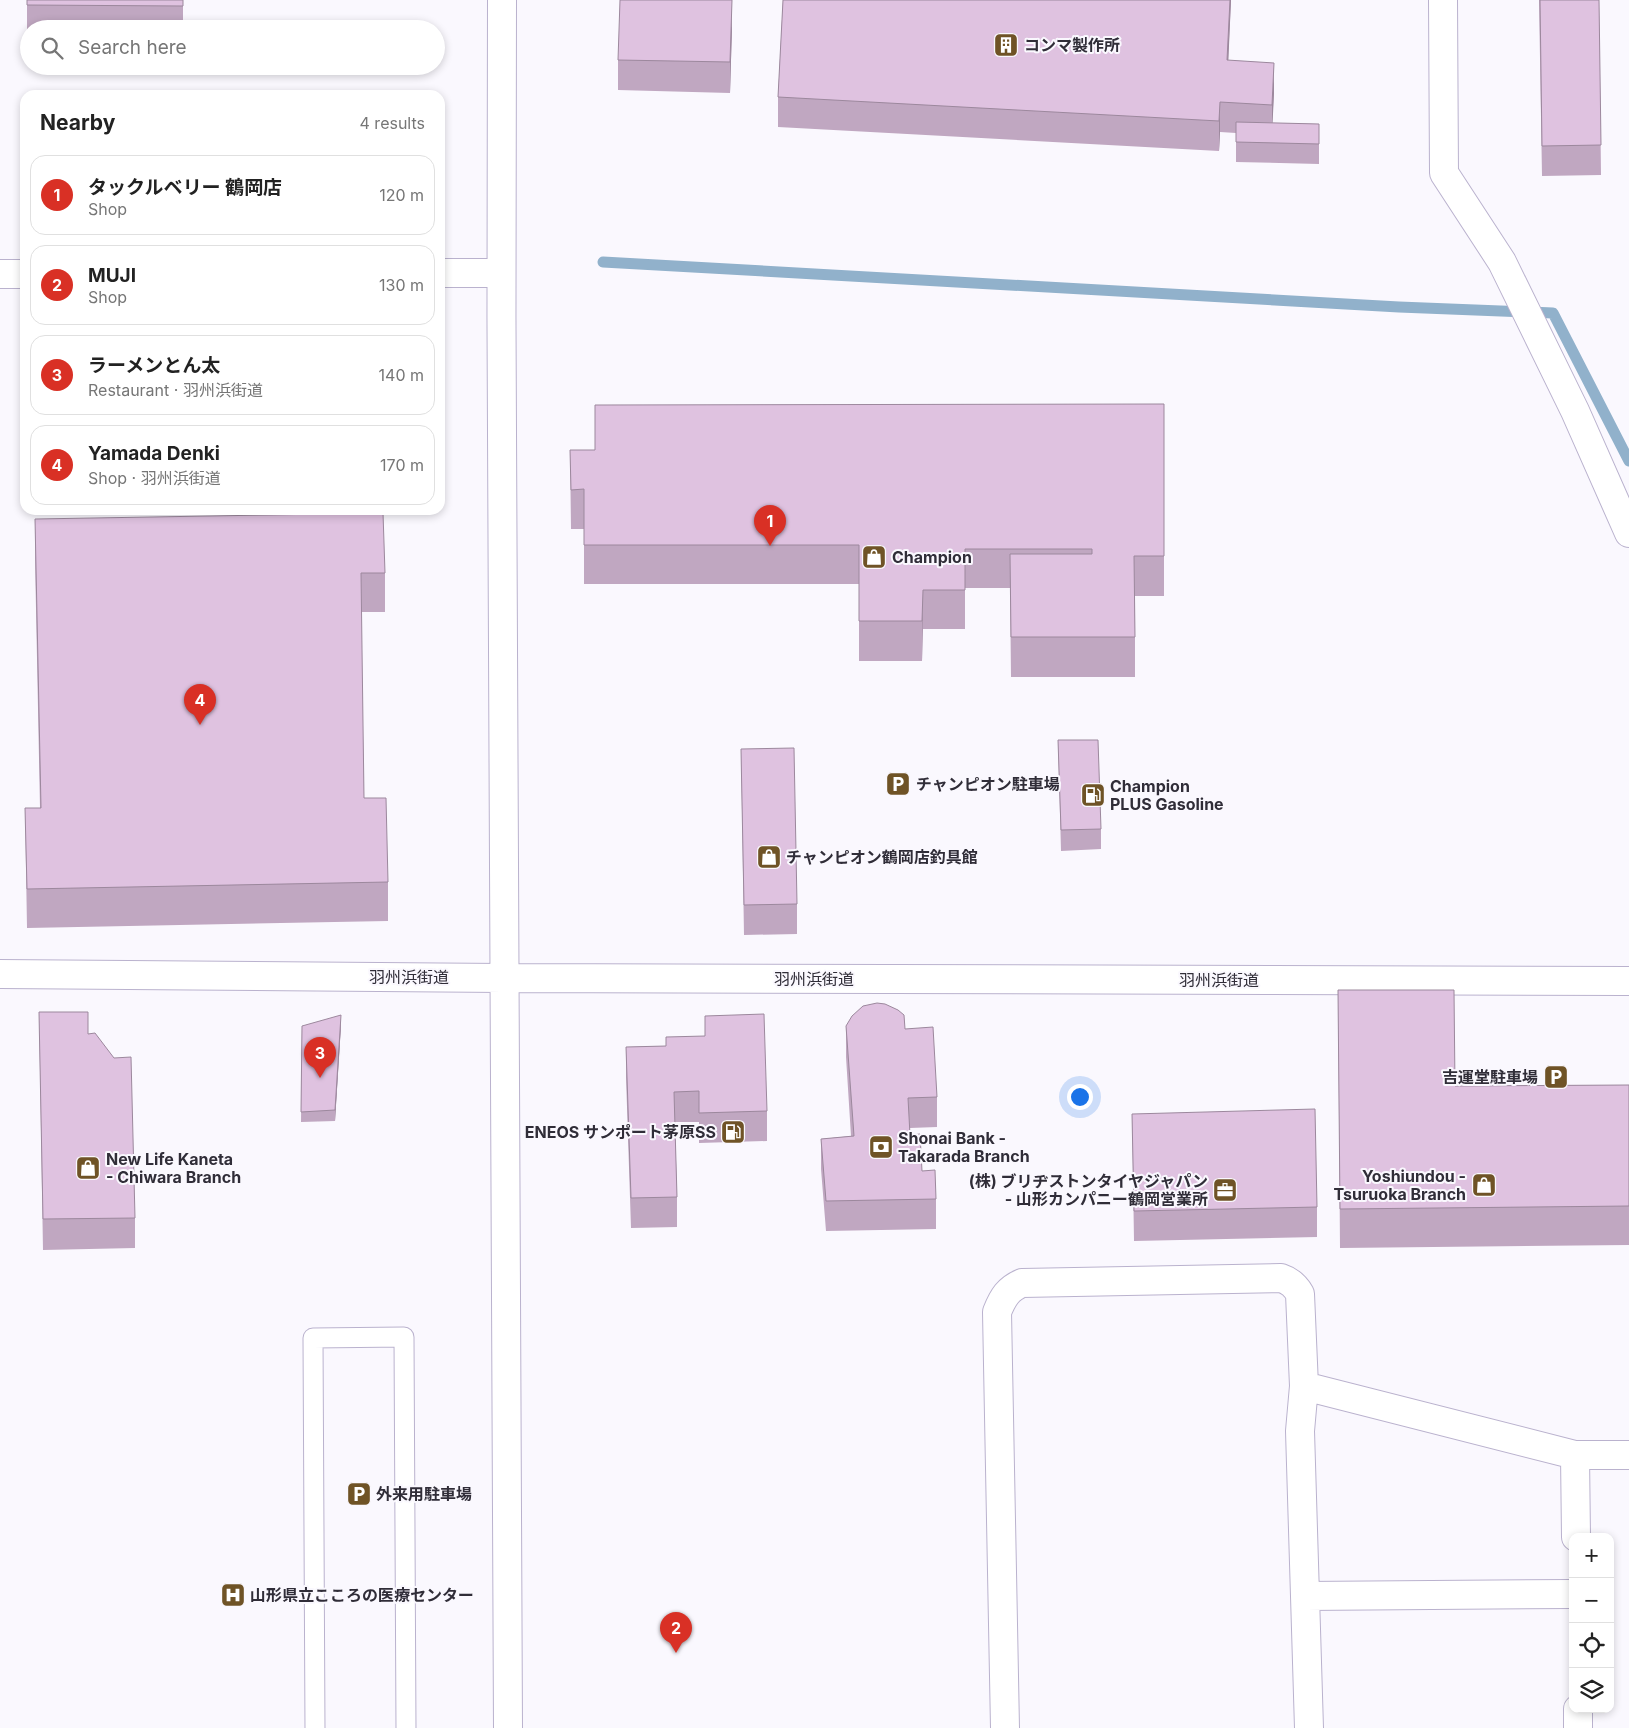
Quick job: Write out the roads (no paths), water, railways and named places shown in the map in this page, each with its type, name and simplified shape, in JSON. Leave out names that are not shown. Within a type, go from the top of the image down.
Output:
[{"type":"street","points":[[502,0],[503,978],[508,1728]]},
{"type":"street","points":[[1444,0],[1444,173],[1502,262],[1575,411],[1629,533]]},
{"type":"street","points":[[445,273],[501,273]]},
{"type":"street","points":[[0,274],[20,274]]},
{"type":"street","name":"羽州浜街道","points":[[0,974],[503,978],[1629,982]]},
{"type":"street","points":[[1005,1728],[997,1312],[1002,1298],[1011,1287],[1022,1283],[1281,1278],[1296,1286],[1300,1294],[1304,1386],[1300,1432],[1309,1728]]},
{"type":"street","points":[[1304,1386],[1575,1455],[1629,1455]]},
{"type":"street","points":[[1575,1455],[1576,1533]]},
{"type":"street","points":[[1305,1596],[1569,1594]]},
{"type":"street","points":[[1578,1713],[1578,1728]]},
{"type":"lane","points":[[315,1728],[313,1338],[386,1337],[404,1337],[406,1728]]},
{"type":"waterway","points":[[603,262],[1399,307],[1553,313],[1629,461]]},
{"type":"place","name":"コンマ製作所","points":[[1006,45]]},
{"type":"place","name":"タックルベリー 鶴岡店","points":[[770,546]]},
{"type":"place","name":"Champion","points":[[874,557]]},
{"type":"place","name":"Yamada Denki","points":[[200,725]]},
{"type":"place","name":"チャンピオン駐車場","points":[[898,784]]},
{"type":"place","name":"Champion PLUS Gasoline","points":[[1093,795]]},
{"type":"place","name":"チャンピオン鶴岡店釣具館","points":[[769,857]]},
{"type":"place","name":"吉運堂駐車場","points":[[1556,1077]]},
{"type":"place","name":"ラーメンとん太","points":[[320,1078]]},
{"type":"place","name":"ENEOS サンポート茅原SS","points":[[733,1132]]},
{"type":"place","name":"Shonai Bank - Takarada Branch","points":[[881,1147]]},
{"type":"place","name":"New Life Kaneta - Chiwara Branch","points":[[88,1168]]},
{"type":"place","name":"Yoshiundou - Tsuruoka Branch","points":[[1484,1185]]},
{"type":"place","name":"(株) ブリヂストンタイヤジャパン - 山形カンパニー鶴岡営業所","points":[[1225,1190]]},
{"type":"place","name":"外来用駐車場","points":[[359,1494]]},
{"type":"place","name":"山形県立こころの医療センター","points":[[233,1595]]},
{"type":"place","name":"MUJI","points":[[676,1653]]}]
